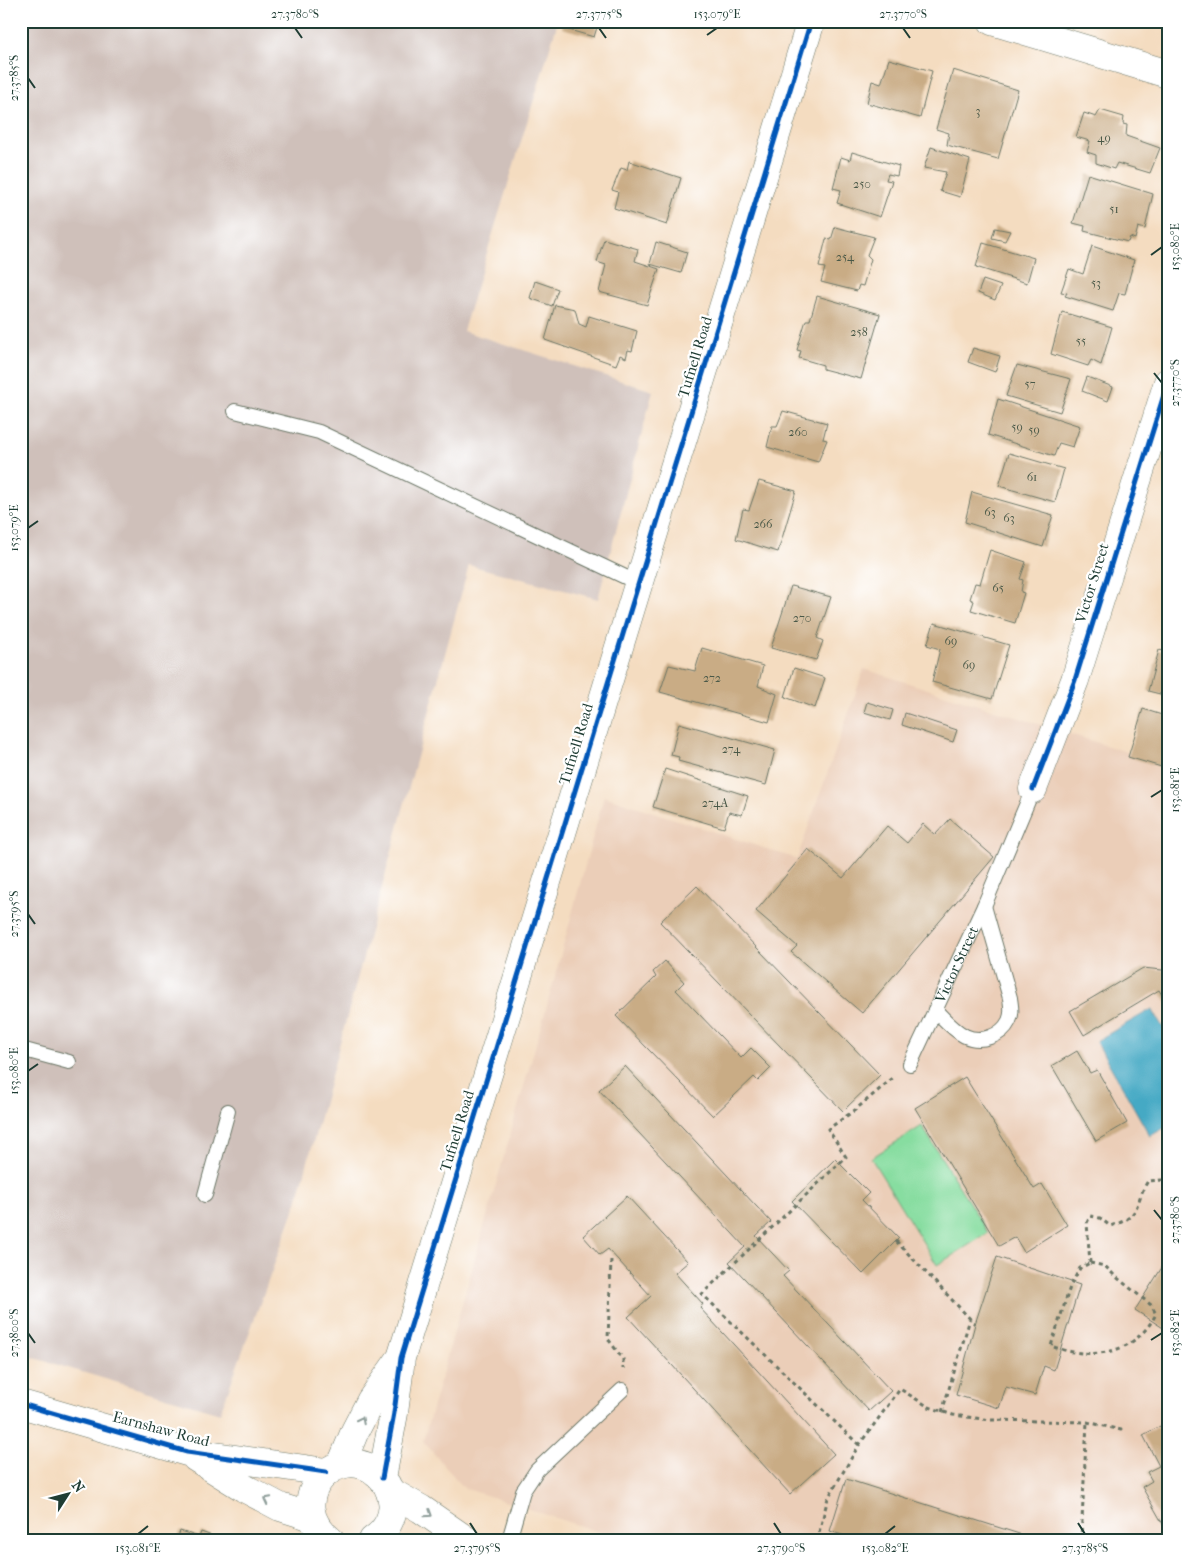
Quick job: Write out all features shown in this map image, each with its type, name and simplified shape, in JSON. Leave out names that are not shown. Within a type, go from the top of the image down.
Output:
[{"type":"street","name":"Tufnell Road","points":[[385,1538],[387,1526],[392,1515],[393,1503],[386,1485],[401,1358],[811,21]]},
{"type":"street","points":[[992,21],[1168,74]]},
{"type":"street","name":"Victor Street","points":[[1033,789],[1075,680],[1168,382]]},
{"type":"street","name":"Tufnell Road","points":[[321,1533],[310,1505],[312,1492],[318,1481],[334,1468],[371,1400],[401,1358]]},
{"type":"street","name":"Earnshaw Road","points":[[21,1404],[187,1452],[334,1468],[352,1464],[363,1465],[374,1470],[386,1485]]},
{"type":"street","name":"Earnshaw Road","points":[[187,1452],[251,1492],[280,1506],[321,1533]]},
{"type":"street","points":[[386,1485],[465,1540]]},
{"type":"street","points":[[460,1540],[465,1540]]},
{"type":"lane","points":[[236,412],[319,432],[638,583]]},
{"type":"lane","name":"Victor Street","points":[[910,1064],[984,906],[1033,789]]},
{"type":"lane","points":[[935,1010],[952,1028],[974,1039],[984,1039],[994,1035],[1002,1030],[1009,1021],[1012,1011],[1010,998],[984,906]]},
{"type":"lane","points":[[21,1049],[69,1062]]},
{"type":"lane","points":[[205,1195],[228,1111]]},
{"type":"lane","points":[[509,1540],[523,1491],[537,1470],[622,1390]]},
{"type":"path","points":[[858,1445],[702,1294],[846,1157],[828,1129],[855,1110],[910,1064]]},
{"type":"path","points":[[1090,1263],[1087,1223],[1090,1216],[1100,1218],[1110,1226],[1125,1222],[1133,1213],[1140,1200],[1142,1190],[1148,1181],[1162,1180],[1168,1183]]},
{"type":"path","points":[[896,1241],[975,1324]]},
{"type":"path","points":[[611,1260],[608,1340],[623,1359],[622,1390]]},
{"type":"path","points":[[1090,1263],[1106,1266],[1115,1276],[1150,1305],[1156,1314],[1149,1326],[1134,1340],[1115,1351],[1080,1354],[1052,1346],[1070,1287],[1080,1268],[1090,1263]]},
{"type":"path","points":[[942,1412],[970,1318]]},
{"type":"path","points":[[817,1540],[828,1498],[858,1445],[900,1389],[929,1407],[953,1415],[990,1420],[1087,1422],[1120,1429]]},
{"type":"path","points":[[1081,1540],[1087,1422]]},
{"type":"shaded area","points":[[21,21],[558,21],[463,331],[653,391],[598,599],[469,565],[297,1202],[220,1413],[21,1354]]},
{"type":"shaded area","points":[[864,669],[1168,765],[1168,1540],[623,1540],[464,1488],[423,1441],[549,998],[604,796],[797,859]]},
{"type":"green space","points":[[922,1126],[988,1233],[937,1265],[871,1158]]},
{"type":"water","points":[[1152,1009],[1168,1036],[1168,1126],[1150,1136],[1096,1041]]},
{"type":"building","points":[[564,21],[599,21],[594,37],[562,28]]},
{"type":"building","points":[[889,59],[932,71],[920,118],[867,103],[872,81],[881,84]]},
{"type":"building","points":[[953,70],[1018,90],[998,159],[947,145],[949,133],[936,129]]},
{"type":"building","points":[[1100,110],[1124,117],[1123,124],[1127,125],[1126,136],[1160,148],[1150,173],[1117,163],[1114,169],[1096,163],[1096,155],[1087,152],[1090,141],[1076,137],[1084,113],[1096,117]]},
{"type":"building","points":[[931,147],[970,160],[960,197],[940,191],[946,172],[924,168]]},
{"type":"building","points":[[852,152],[899,166],[897,176],[888,174],[886,180],[892,181],[880,217],[837,203],[841,190],[833,188],[841,157],[850,160]]},
{"type":"building","points":[[629,161],[681,178],[667,225],[614,208],[618,192],[612,190],[621,168],[627,170]]},
{"type":"building","points":[[1088,174],[1153,194],[1145,229],[1138,227],[1135,239],[1130,237],[1128,242],[1084,231],[1085,226],[1073,223]]},
{"type":"building","points":[[835,227],[874,237],[867,255],[871,259],[863,286],[859,285],[857,291],[821,282],[825,268],[819,267],[826,239],[831,240]]},
{"type":"building","points":[[995,228],[1010,231],[1005,241],[992,238]]},
{"type":"building","points":[[604,239],[638,249],[635,261],[659,269],[647,305],[599,292],[606,265],[597,262]]},
{"type":"building","points":[[656,242],[687,252],[681,273],[650,264]]},
{"type":"building","points":[[983,243],[1034,258],[1027,283],[976,267]]},
{"type":"building","points":[[1092,246],[1134,260],[1125,294],[1119,293],[1113,311],[1065,296],[1067,293],[1061,292],[1069,269],[1083,274]]},
{"type":"building","points":[[983,280],[1001,286],[995,300],[978,293]]},
{"type":"building","points":[[535,281],[558,289],[552,306],[530,298]]},
{"type":"building","points":[[817,296],[880,314],[861,379],[823,369],[823,365],[799,358],[801,351],[797,350],[806,320],[810,320]]},
{"type":"building","points":[[555,305],[575,309],[579,324],[586,327],[589,316],[637,331],[632,351],[628,350],[626,358],[620,355],[616,365],[545,340]]},
{"type":"building","points":[[1062,312],[1112,327],[1101,365],[1091,360],[1088,366],[1051,354]]},
{"type":"building","points":[[973,348],[1000,356],[995,372],[968,362]]},
{"type":"building","points":[[1017,365],[1071,379],[1060,412],[1006,396]]},
{"type":"building","points":[[1087,377],[1113,387],[1108,401],[1082,391]]},
{"type":"building","points":[[998,399],[1080,426],[1073,447],[1059,443],[1054,456],[988,435]]},
{"type":"building","points":[[783,411],[827,423],[823,439],[827,440],[818,462],[767,447],[772,426],[777,426]]},
{"type":"building","points":[[1009,453],[1064,469],[1055,502],[999,486]]},
{"type":"building","points":[[759,481],[796,491],[778,552],[736,539],[743,509],[749,510]]},
{"type":"building","points":[[972,492],[1053,515],[1043,547],[965,522]]},
{"type":"building","points":[[990,550],[1026,562],[1020,579],[1023,580],[1021,592],[1024,593],[1015,623],[971,610],[974,601],[970,599],[975,583],[980,584]]},
{"type":"building","points":[[791,586],[831,597],[817,638],[823,641],[816,660],[771,648]]},
{"type":"building","points":[[934,623],[1009,645],[992,699],[932,682],[940,649],[927,645]]},
{"type":"building","points":[[702,648],[763,666],[758,686],[777,694],[769,722],[660,692],[669,665],[695,671]]},
{"type":"building","points":[[1159,650],[1168,652],[1168,696],[1148,691]]},
{"type":"building","points":[[794,668],[825,678],[815,708],[785,697]]},
{"type":"building","points":[[867,702],[893,710],[890,720],[864,712]]},
{"type":"building","points":[[1143,709],[1168,717],[1168,769],[1128,757]]},
{"type":"building","points":[[905,713],[957,730],[953,742],[902,725]]},
{"type":"building","points":[[679,723],[775,750],[766,785],[678,761],[679,757],[671,755]]},
{"type":"building","points":[[665,769],[748,796],[742,815],[729,812],[724,828],[653,807]]},
{"type":"building","points":[[950,819],[994,857],[862,1013],[791,952],[797,946],[756,911],[808,849],[843,878],[887,826],[907,843],[923,824],[935,835]]},
{"type":"building","points":[[697,886],[880,1075],[843,1111],[660,922]]},
{"type":"building","points":[[665,961],[684,982],[676,990],[741,1058],[751,1048],[771,1068],[758,1081],[754,1077],[713,1116],[616,1016],[656,977],[653,972]]},
{"type":"building","points":[[1143,968],[1162,970],[1168,973],[1168,1005],[1159,990],[1084,1035],[1070,1011]]},
{"type":"building","points":[[1077,1051],[1090,1073],[1097,1070],[1127,1123],[1096,1141],[1052,1066]]},
{"type":"building","points":[[625,1066],[771,1222],[756,1236],[789,1271],[783,1276],[891,1391],[869,1411],[729,1262],[745,1247],[599,1090]]},
{"type":"building","points":[[965,1077],[1034,1189],[1042,1184],[1067,1225],[1024,1252],[1015,1237],[999,1246],[915,1108]]},
{"type":"building","points":[[835,1159],[869,1193],[862,1200],[899,1238],[863,1274],[792,1201]]},
{"type":"building","points":[[627,1196],[688,1262],[675,1273],[703,1304],[700,1308],[834,1454],[790,1494],[628,1317],[651,1296],[608,1249],[600,1255],[583,1236]]},
{"type":"building","points":[[997,1257],[1080,1285],[1054,1370],[1044,1366],[1035,1395],[1006,1387],[999,1408],[956,1395],[975,1324]]},
{"type":"building","points":[[1168,1258],[1168,1331],[1135,1310]]},
{"type":"building","points":[[1168,1422],[1168,1533],[1142,1487],[1152,1481],[1147,1472],[1159,1466],[1143,1435]]},
{"type":"building","points":[[846,1479],[1035,1540],[857,1540],[830,1531]]},
{"type":"building","points":[[180,1531],[199,1537],[201,1532],[223,1540],[177,1540]]},
{"type":"cycle path","points":[[382,1478],[394,1413],[401,1358],[811,21]]},
{"type":"cycle path","points":[[1033,789],[1075,680],[1168,382]]},
{"type":"cycle path","points":[[21,1404],[187,1452],[326,1472]]}]
